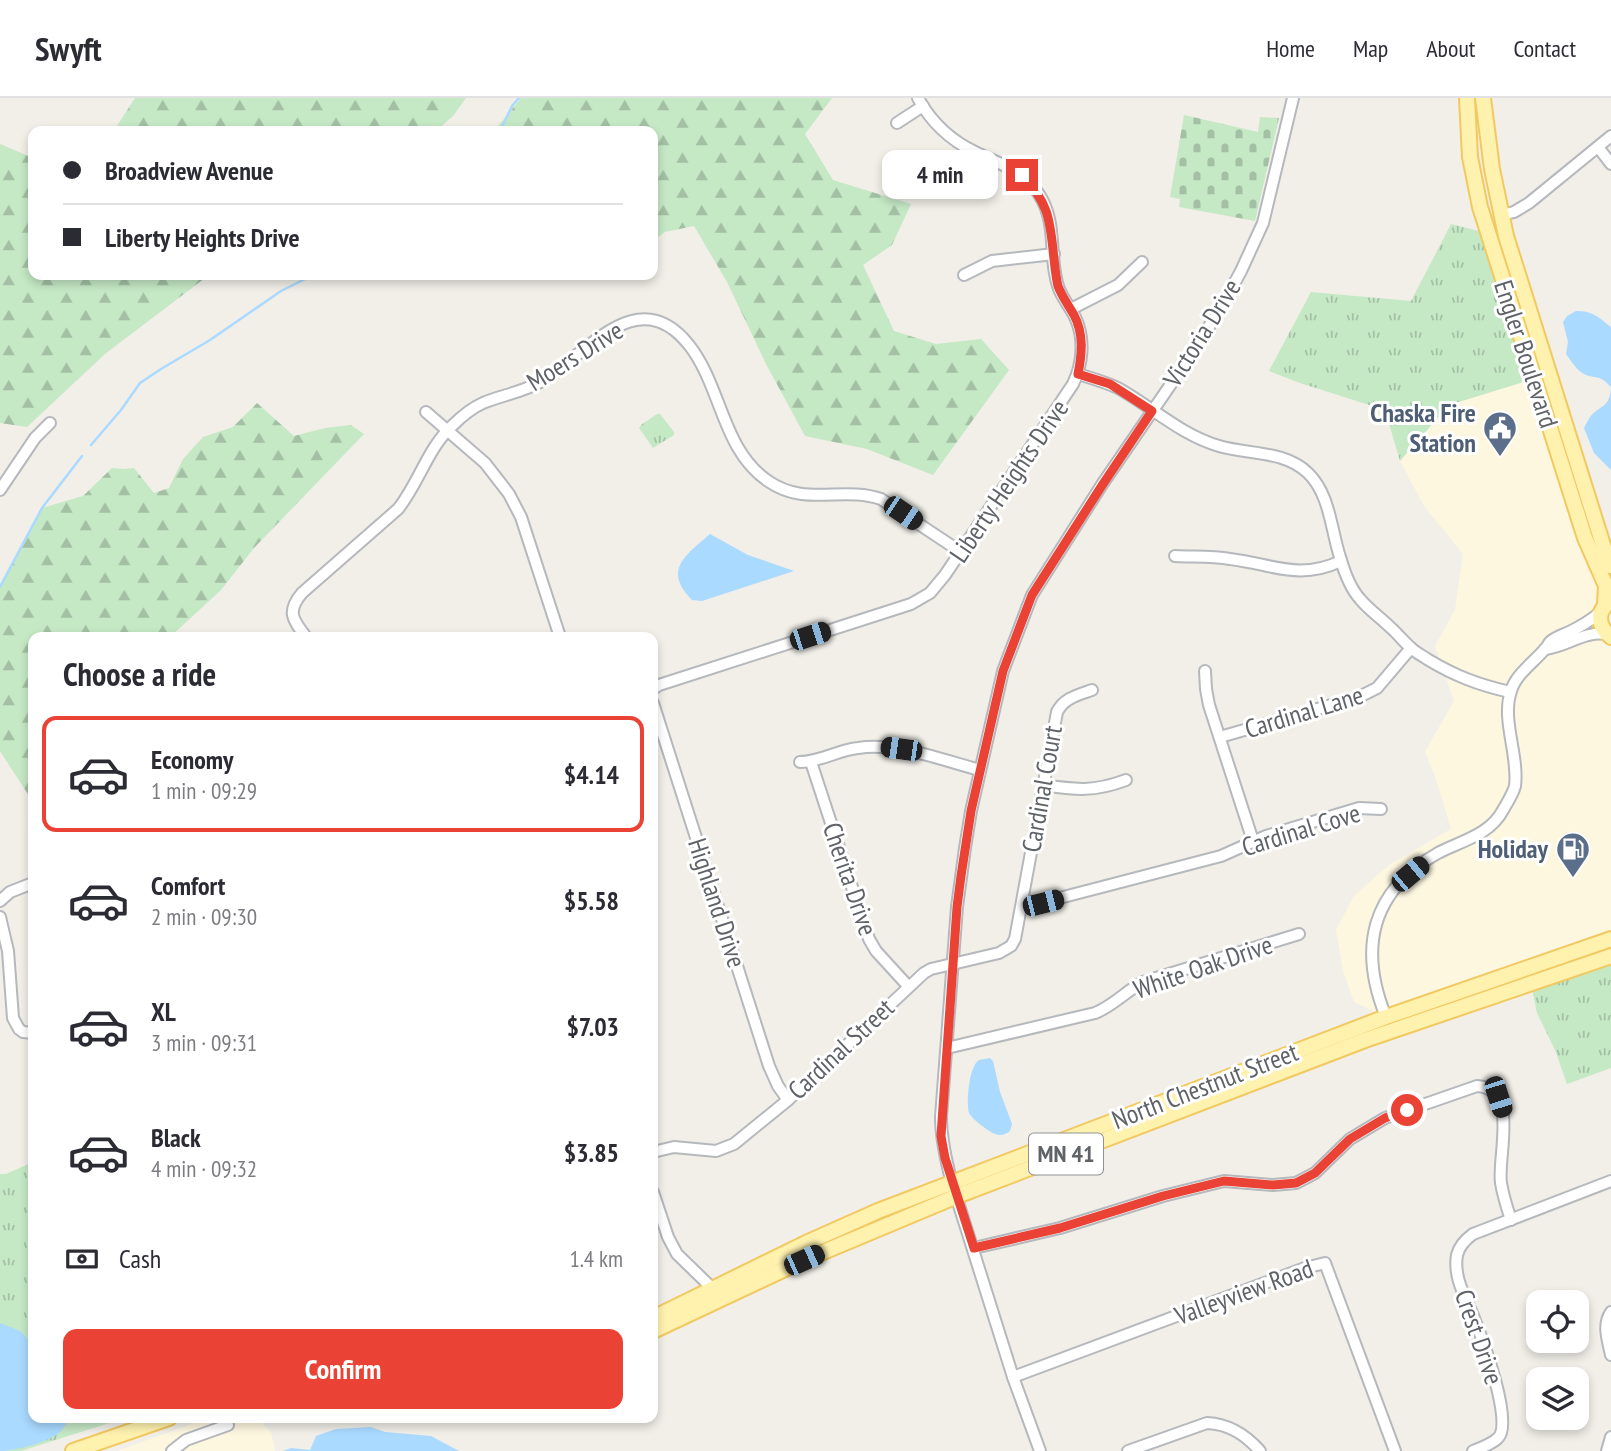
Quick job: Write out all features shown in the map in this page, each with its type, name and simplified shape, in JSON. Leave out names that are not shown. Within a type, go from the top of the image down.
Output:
[{"type":"main road","name":"Engler Boulevard","points":[[1467,98],[1470,157],[1480,207],[1585,538],[1606,586],[1606,606],[1601,626],[1609,636]]},
{"type":"main road","name":"Engler Boulevard","points":[[1483,98],[1492,169],[1516,270],[1602,545],[1611,566]]},
{"type":"main road","points":[[1468,134],[1478,155],[1494,212],[1501,215]]},
{"type":"main road","name":"North Chestnut Street","points":[[658,1329],[955,1190],[1386,1017],[1611,939]]},
{"type":"main road","name":"North Chestnut Street","points":[[658,1316],[878,1211],[955,1190],[1365,1040],[1611,956]]},
{"type":"main road","points":[[73,1451],[154,1423]]},
{"type":"street","name":"Victoria Drive","points":[[1040,1451],[1013,1377],[941,1136],[957,907],[971,811],[1003,671],[1032,595],[1103,484],[1193,352],[1241,271],[1263,223],[1293,98]]},
{"type":"street","points":[[897,123],[920,102]]},
{"type":"street","name":"Liberty Heights Drive","points":[[658,686],[911,604],[930,593],[961,552],[1078,374],[1082,353],[1080,329],[1058,285],[1046,209],[1022,175],[951,138],[930,118],[920,102]]},
{"type":"street","points":[[1501,215],[1514,212],[1529,203],[1611,136]]},
{"type":"street","points":[[1598,147],[1611,164]]},
{"type":"street","points":[[964,275],[992,261],[1054,254]]},
{"type":"street","points":[[1070,309],[1118,285],[1142,262]]},
{"type":"street","name":"Moers Drive","points":[[302,632],[293,619],[292,608],[296,600],[398,509],[410,494],[436,445],[447,431],[473,408],[541,382],[618,326],[633,319],[657,320],[683,338],[707,375],[740,452],[764,479],[785,490],[807,495],[860,494],[881,499],[961,552]]},
{"type":"street","points":[[1078,374],[1110,384],[1203,440],[1220,446],[1275,455],[1301,467],[1322,492],[1341,561],[1350,585],[1360,599],[1411,648],[1445,670],[1476,684],[1510,692]]},
{"type":"street","points":[[426,412],[485,463],[515,504],[558,632]]},
{"type":"street","points":[[0,489],[35,438],[50,423]]},
{"type":"street","points":[[1175,556],[1233,559],[1292,571],[1318,570],[1341,561]]},
{"type":"street","points":[[1386,1017],[1377,995],[1372,940],[1378,915],[1386,900],[1398,884],[1423,863],[1477,835],[1502,813],[1514,789],[1516,762],[1508,711],[1510,692],[1527,667],[1552,640],[1585,624],[1606,606]]},
{"type":"street","points":[[1545,649],[1556,648],[1589,634],[1609,636]]},
{"type":"street","name":"Cardinal Lane","points":[[1220,737],[1359,697],[1377,688],[1411,648]]},
{"type":"street","points":[[1205,671],[1207,696],[1253,841]]},
{"type":"street","name":"Cardinal Court","points":[[1021,908],[1056,712],[1068,699],[1092,690]]},
{"type":"street","name":"Highland Drive","points":[[658,719],[769,1066],[788,1100]]},
{"type":"street","name":"Cherita Drive","points":[[908,986],[876,951],[869,939],[805,762],[857,748],[883,746],[980,770]]},
{"type":"street","points":[[1043,785],[1090,790],[1126,780]]},
{"type":"street","name":"Cardinal Cove","points":[[1021,908],[1221,856],[1253,841],[1359,808],[1381,808]]},
{"type":"street","points":[[0,901],[10,892],[28,885]]},
{"type":"street","points":[[953,964],[1008,949],[1015,939],[1021,908]]},
{"type":"street","points":[[0,917],[8,951],[13,1018],[19,1029],[28,1033]]},
{"type":"street","name":"White Oak Drive","points":[[947,1048],[1095,1013],[1143,982],[1299,934]]},
{"type":"street","name":"Cardinal Street","points":[[658,1151],[674,1147],[716,1151],[734,1144],[788,1100],[908,986],[931,969],[953,964]]},
{"type":"street","points":[[974,1248],[1060,1228],[1163,1196],[1224,1181],[1273,1185],[1296,1183],[1315,1173],[1350,1139],[1385,1118],[1477,1086],[1492,1090],[1498,1097],[1504,1115],[1501,1181],[1511,1220]]},
{"type":"street","name":"Crest Drive","points":[[1474,1451],[1498,1438],[1502,1432],[1503,1411],[1490,1364],[1460,1285],[1457,1253],[1465,1240],[1473,1234],[1611,1181]]},
{"type":"street","points":[[658,1218],[677,1254],[713,1289]]},
{"type":"street","name":"Valleyview Road","points":[[1013,1377],[1325,1263],[1395,1451]]},
{"type":"street","points":[[1611,1312],[1606,1318],[1606,1324],[1611,1355]]},
{"type":"street","points":[[1128,1451],[1207,1423],[1232,1428],[1259,1451]]},
{"type":"street","points":[[172,1451],[186,1440],[228,1425]]},
{"type":"street","points":[[1607,1451],[1611,1437]]},
{"type":"shaded area","points":[[1530,380],[1611,606],[1611,938],[1386,1017],[1354,1002],[1343,971],[1336,930],[1354,896],[1389,865],[1451,829],[1425,752],[1454,701],[1435,646],[1455,610],[1463,554],[1424,506],[1400,461],[1449,405]]},
{"type":"shaded area","points":[[194,1423],[262,1423],[271,1432],[275,1451],[117,1451]]},
{"type":"green space","points":[[135,98],[466,98],[442,126],[117,126]]},
{"type":"green space","points":[[521,98],[832,98],[805,134],[833,180],[911,204],[892,245],[863,265],[894,331],[936,344],[981,339],[1009,370],[933,475],[867,449],[805,436],[766,364],[727,282],[694,226],[665,232],[658,237],[658,126],[498,126]]},
{"type":"green space","points":[[1184,115],[1258,132],[1260,117],[1279,118],[1255,221],[1179,207],[1180,199],[1170,197]]},
{"type":"green space","points":[[0,144],[28,156],[28,280],[202,280],[105,354],[27,427],[0,423]]},
{"type":"green space","points":[[1451,224],[1483,232],[1530,380],[1449,405],[1400,461],[1385,410],[1269,371],[1311,292],[1411,301]]},
{"type":"green space","points":[[257,403],[294,436],[351,425],[364,434],[254,548],[221,590],[175,632],[28,632],[28,794],[0,751],[0,587],[42,508],[83,496],[112,468],[134,468],[154,493],[169,488],[183,459],[203,437],[233,427]]},
{"type":"green space","points":[[660,414],[674,435],[653,448],[639,428]]},
{"type":"green space","points":[[1611,961],[1611,1068],[1567,1084],[1555,1050],[1537,1013],[1532,989]]},
{"type":"green space","points":[[28,1164],[28,1423],[109,1423],[21,1451],[0,1451],[0,1174]]},
{"type":"water","points":[[1576,311],[1591,313],[1611,327],[1611,387],[1602,379],[1580,371],[1566,354],[1568,342],[1563,322]]},
{"type":"water","points":[[1611,387],[1611,470],[1594,453],[1584,428],[1590,417],[1609,399]]},
{"type":"water","points":[[710,534],[748,555],[794,571],[702,601],[692,600],[683,589],[678,571],[686,556]]},
{"type":"water","points":[[990,1058],[1012,1124],[1010,1131],[1001,1135],[978,1123],[968,1108],[973,1069],[979,1060]]},
{"type":"water","points":[[0,1323],[20,1331],[28,1339],[28,1423],[66,1423],[60,1432],[48,1439],[23,1448],[0,1451]]},
{"type":"water","points":[[371,1427],[385,1432],[431,1436],[459,1451],[283,1451],[291,1448],[310,1450],[316,1436],[336,1429]]},
{"type":"waterway","points":[[502,126],[519,98]]},
{"type":"waterway","points":[[91,445],[140,383],[210,340],[281,291],[303,280]]},
{"type":"waterway","points":[[0,587],[42,508],[82,456]]},
{"type":"place","name":"Chaska Fire Station","points":[[1500,458]]},
{"type":"place","name":"Holiday","points":[[1573,879]]},
{"type":"route","points":[[1022,175],[1041,197],[1046,209],[1058,285],[1080,329],[1082,353],[1078,374],[1110,384],[1152,411],[1032,595],[1003,671],[971,811],[957,907],[941,1136],[945,1158],[974,1248],[1060,1228],[1163,1196],[1224,1181],[1273,1185],[1296,1183],[1315,1173],[1350,1139],[1385,1118],[1407,1110]]}]
